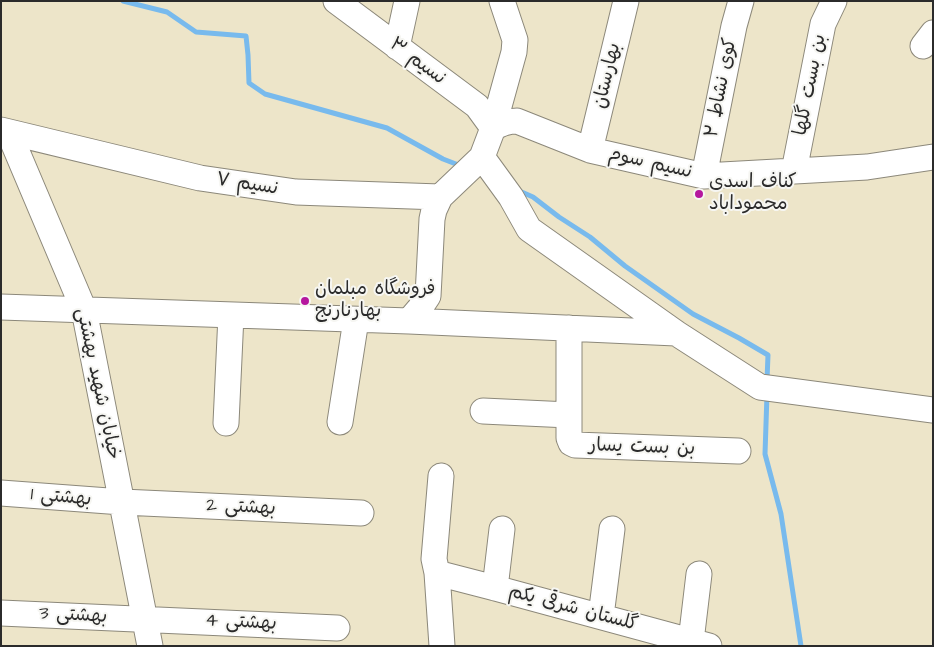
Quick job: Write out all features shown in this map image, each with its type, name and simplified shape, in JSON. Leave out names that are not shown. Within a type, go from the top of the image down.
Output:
[{"type":"street","name":"نسیم ۳","points":[[336,1],[477,106],[493,128]]},
{"type":"street","points":[[397,47],[407,1]]},
{"type":"street","points":[[410,321],[428,296],[434,210],[440,197],[482,157],[493,128],[514,52],[515,40],[502,1]]},
{"type":"street","name":"بهارستان","points":[[590,150],[626,1]]},
{"type":"street","name":"کوی نشاط ۲","points":[[704,176],[734,26],[742,1]]},
{"type":"street","name":"بن بست گلها","points":[[794,172],[823,24],[834,1]]},
{"type":"street","name":"نسیم سوم","points":[[493,128],[504,122],[517,121],[590,150],[704,176],[867,167],[933,157]]},
{"type":"street","name":"نسیم ۷","points":[[5,131],[200,178],[296,192],[440,197]]},
{"type":"street","name":"خیابان شهید بهشتی","points":[[5,131],[84,310],[150,646]]},
{"type":"street","points":[[482,157],[511,197],[529,229],[676,333],[760,387],[933,410]]},
{"type":"street","points":[[1,307],[410,321],[676,333]]},
{"type":"street","points":[[226,423],[231,315]]},
{"type":"street","points":[[340,422],[356,320]]},
{"type":"street","name":"بن بست یسار","points":[[569,328],[569,438],[571,443],[575,445],[738,451]]},
{"type":"street","points":[[483,411],[569,415]]},
{"type":"street","points":[[441,476],[434,559],[437,573],[442,646]]},
{"type":"street","name":"بهشتی 1","points":[[1,493],[122,502]]},
{"type":"street","name":"بهشتی 2","points":[[122,502],[361,513]]},
{"type":"street","points":[[495,588],[502,529]]},
{"type":"street","points":[[601,616],[612,529]]},
{"type":"street","name":"گلستان شرقی یکم","points":[[437,573],[700,643]]},
{"type":"street","points":[[699,574],[700,643]]},
{"type":"street","name":"بهشتی 3","points":[[1,613],[145,619]]},
{"type":"street","name":"بهشتی 4","points":[[145,619],[337,628]]},
{"type":"waterway","points":[[123,1],[167,12],[196,32],[246,36],[249,83],[265,94],[387,128],[443,159],[461,166]]},
{"type":"waterway","points":[[517,190],[533,197],[590,237],[625,266],[693,314],[768,355],[767,380]]},
{"type":"waterway","points":[[767,394],[765,454],[781,514],[801,646]]},
{"type":"place","name":"کناف اسدی محموداباد","points":[[699,194]]},
{"type":"place","name":"فروشگاه مبلمان بهارنارنج","points":[[305,301]]}]
